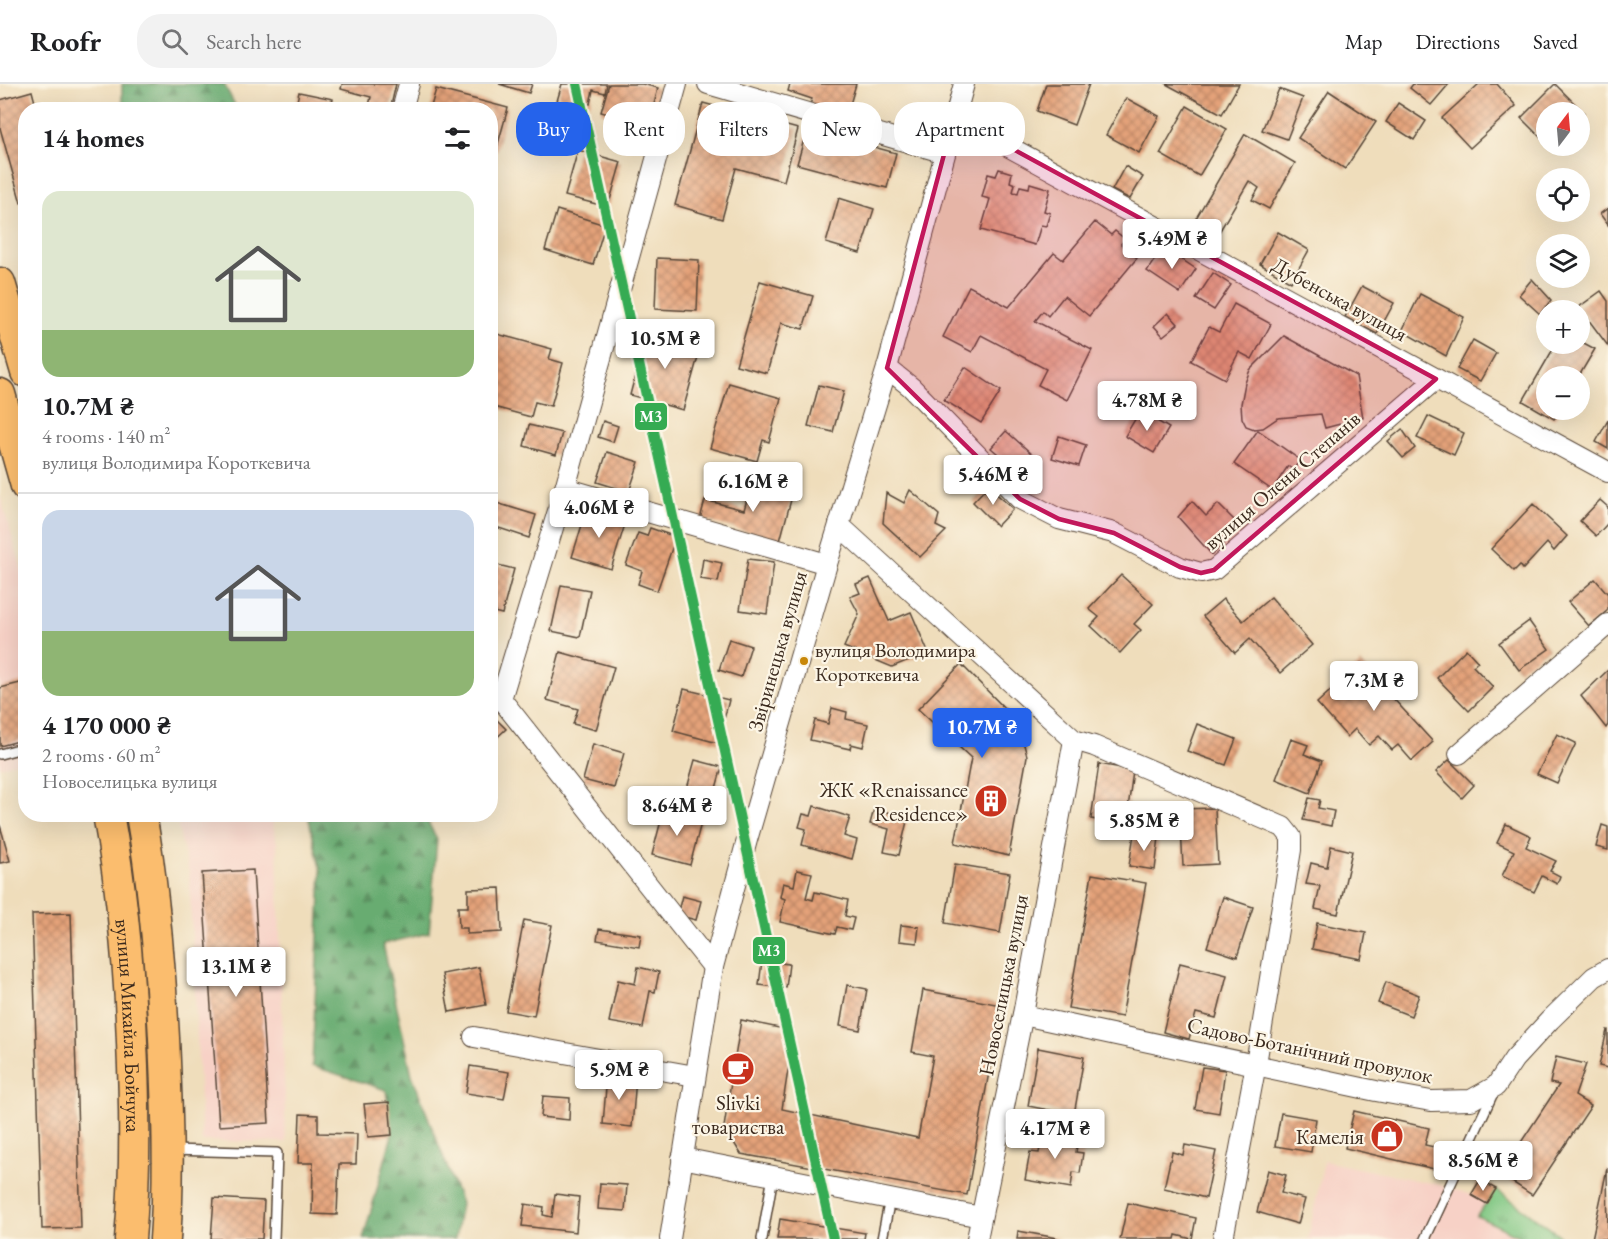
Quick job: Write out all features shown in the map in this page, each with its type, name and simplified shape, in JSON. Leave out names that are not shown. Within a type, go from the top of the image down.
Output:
[{"type":"main road","points":[[0,283],[18,345]]},
{"type":"main road","points":[[0,393],[18,457]]},
{"type":"main road","name":"вулиця Михайла Бойчука","points":[[109,822],[123,907],[129,983],[135,1149],[130,1239]]},
{"type":"main road","name":"вулиця Михайла Бойчука","points":[[142,822],[154,905],[161,981],[168,1150],[165,1239]]},
{"type":"street","points":[[404,102],[409,84]]},
{"type":"street","points":[[677,84],[566,488],[501,699],[713,967]]},
{"type":"street","points":[[708,84],[894,138]]},
{"type":"street","name":"Звіринецька вулиця","points":[[959,102],[964,84]]},
{"type":"street","name":"Звіринецька вулиця","points":[[670,1239],[713,967],[747,840],[827,564],[887,368],[944,156]]},
{"type":"street","name":"Дубенська вулиця","points":[[1025,156],[1608,472]]},
{"type":"street","name":"вулиця Олени Степанів","points":[[887,368],[911,387],[1020,499],[1059,519],[1114,533],[1180,567],[1201,573],[1214,570],[1436,379]]},
{"type":"street","points":[[566,488],[827,564]]},
{"type":"street","points":[[839,525],[1074,740],[1094,746],[1283,827],[1291,837],[1291,850],[1256,1064],[1223,1239]]},
{"type":"street","points":[[1459,754],[1608,624]]},
{"type":"street","name":"Новоселицька вулиця","points":[[977,1239],[1023,1015],[1074,740]]},
{"type":"street","name":"Садово-Ботанічний провулок","points":[[1023,1015],[1376,1091],[1431,1101],[1471,1100],[1496,1086],[1514,1059],[1550,1020],[1594,977],[1608,969]]},
{"type":"street","points":[[474,1037],[695,1077]]},
{"type":"street","points":[[682,1158],[981,1217]]},
{"type":"lane","points":[[0,754],[18,749]]},
{"type":"lane","points":[[1425,1239],[1496,1086]]},
{"type":"lane","points":[[168,1150],[277,1153],[274,1239]]},
{"type":"lane","points":[[762,1239],[773,1176]]},
{"type":"lane","points":[[882,1239],[890,1199]]},
{"type":"highlighted area","points":[[954,117],[1436,379],[1214,570],[1201,573],[1180,567],[1114,533],[1059,519],[1020,499],[887,368]]},
{"type":"shaded area","points":[[0,496],[18,556],[18,763],[0,767]]},
{"type":"shaded area","points":[[177,822],[272,822],[277,843],[286,1142],[202,1141],[189,872]]},
{"type":"shaded area","points":[[1324,1161],[1440,1185],[1471,1195],[1480,1180],[1496,1189],[1559,1235],[1561,1239],[1308,1239]]},
{"type":"green space","points":[[122,84],[224,84],[233,102],[123,102]]},
{"type":"green space","points":[[310,822],[428,822],[437,839],[429,933],[383,944],[412,1075],[461,1203],[455,1239],[363,1239],[392,1135],[386,1090],[312,1066],[321,872]]},
{"type":"green space","points":[[1496,1189],[1559,1235],[1561,1239],[1525,1239],[1477,1216]]},
{"type":"building","points":[[342,84],[396,84],[392,102],[370,102],[371,97],[341,89]]},
{"type":"building","points":[[499,84],[532,84],[529,93]]},
{"type":"building","points":[[562,84],[607,84],[605,93],[593,90],[590,102],[557,101]]},
{"type":"building","points":[[609,84],[642,84],[658,88],[655,102],[604,102]]},
{"type":"building","points":[[790,84],[856,84],[851,102],[811,102],[812,99],[788,91]]},
{"type":"building","points":[[1046,84],[1089,84],[1074,125],[1037,111]]},
{"type":"building","points":[[1166,84],[1239,84],[1222,114]]},
{"type":"building","points":[[1413,84],[1449,84],[1431,105],[1410,88]]},
{"type":"building","points":[[1479,84],[1497,84],[1516,106],[1470,148],[1442,118]]},
{"type":"building","points":[[1555,84],[1573,102],[1537,102]]},
{"type":"building","points":[[436,89],[485,102],[432,102]]},
{"type":"building","points":[[1279,89],[1303,98],[1287,139],[1262,130]]},
{"type":"building","points":[[32,91],[35,102],[18,102],[18,192],[0,128],[0,100]]},
{"type":"building","points":[[1329,91],[1376,122],[1345,169],[1298,138]]},
{"type":"building","points":[[299,92],[333,99],[332,102],[297,102]]},
{"type":"building","points":[[1126,98],[1159,116],[1139,153],[1106,135]]},
{"type":"building","points":[[1398,103],[1426,121],[1414,140],[1386,122]]},
{"type":"building","points":[[1536,103],[1536,133],[1521,118]]},
{"type":"building","points":[[498,105],[508,108],[498,144]]},
{"type":"building","points":[[1187,106],[1227,129],[1199,176],[1160,154]]},
{"type":"building","points":[[697,125],[697,156],[789,156],[789,127],[798,129],[784,181],[736,168],[722,219],[675,205]]},
{"type":"building","points":[[1245,134],[1295,163],[1269,209],[1252,200],[1259,188],[1249,181],[1215,239],[1192,225]]},
{"type":"building","points":[[882,149],[894,152],[895,156],[887,188],[797,164],[801,150],[801,156],[882,156]]},
{"type":"building","points":[[591,154],[621,162],[608,207],[565,196],[576,156],[591,156]]},
{"type":"building","points":[[1125,166],[1143,177],[1130,199],[1112,190]]},
{"type":"building","points":[[999,169],[1012,173],[1010,182],[1015,184],[1013,192],[1018,193],[1020,186],[1029,188],[1030,183],[1050,189],[1044,211],[1050,213],[1046,226],[1041,225],[1035,245],[981,230],[990,199],[982,197],[988,174],[996,176]]},
{"type":"building","points":[[839,198],[874,209],[860,253],[826,243]]},
{"type":"building","points":[[1608,208],[1608,225],[1600,214]]},
{"type":"building","points":[[557,210],[605,225],[593,265],[545,250]]},
{"type":"building","points":[[1095,222],[1111,235],[1115,231],[1125,239],[1121,244],[1137,258],[1089,316],[1064,296],[1048,316],[1043,311],[1035,321],[1092,350],[1067,400],[1038,385],[1046,369],[981,335],[972,352],[943,337],[969,286],[1009,307],[1054,253],[1063,260]]},
{"type":"building","points":[[1278,232],[1309,250],[1291,282],[1260,264]]},
{"type":"building","points":[[1163,247],[1196,269],[1180,293],[1147,271]]},
{"type":"building","points":[[657,258],[699,260],[697,311],[655,309]]},
{"type":"building","points":[[1213,273],[1231,285],[1214,310],[1196,299]]},
{"type":"building","points":[[1532,279],[1536,283],[1536,288],[1540,288],[1551,300],[1536,300],[1536,310],[1519,295]]},
{"type":"building","points":[[760,281],[813,296],[803,329],[781,323],[767,373],[736,365]]},
{"type":"building","points":[[1362,286],[1394,303],[1377,334],[1345,317]]},
{"type":"building","points":[[1601,291],[1608,301],[1608,346],[1590,322],[1589,300]]},
{"type":"building","points":[[1420,294],[1464,317],[1446,356],[1402,331]]},
{"type":"building","points":[[1234,304],[1271,324],[1252,359],[1239,352],[1225,379],[1191,361],[1209,327],[1219,332]]},
{"type":"building","points":[[1168,313],[1178,324],[1163,336],[1154,326]]},
{"type":"building","points":[[647,331],[701,346],[683,410],[630,395]]},
{"type":"building","points":[[498,334],[552,349],[549,359],[563,363],[551,406],[535,402],[531,417],[498,408]]},
{"type":"building","points":[[1284,336],[1356,376],[1363,418],[1325,428],[1321,414],[1278,418],[1263,428],[1254,429],[1246,426],[1242,418],[1241,404],[1250,370]]},
{"type":"building","points":[[1473,340],[1496,353],[1480,381],[1457,369]]},
{"type":"building","points":[[1590,346],[1595,349],[1585,366],[1543,366],[1550,354],[1590,354]]},
{"type":"building","points":[[965,367],[1001,391],[981,423],[944,400]]},
{"type":"building","points":[[1536,379],[1536,409],[1523,401]]},
{"type":"building","points":[[729,383],[781,398],[769,442],[763,440],[757,461],[710,448]]},
{"type":"building","points":[[819,385],[844,391],[833,432],[808,426]]},
{"type":"building","points":[[1140,411],[1169,428],[1154,453],[1125,436]]},
{"type":"building","points":[[1428,416],[1464,433],[1454,455],[1417,438]]},
{"type":"building","points":[[1608,420],[1608,449],[1596,442]]},
{"type":"building","points":[[603,421],[618,426],[613,442],[598,437]]},
{"type":"building","points":[[529,425],[562,433],[556,455],[524,446]]},
{"type":"building","points":[[1402,429],[1415,448],[1403,458],[1388,441]]},
{"type":"building","points":[[1258,430],[1300,460],[1293,470],[1288,466],[1272,490],[1234,464]]},
{"type":"building","points":[[1006,431],[1032,454],[1017,470],[991,448]]},
{"type":"building","points":[[1059,436],[1086,445],[1079,466],[1052,458]]},
{"type":"building","points":[[607,452],[639,462],[629,492],[597,482]]},
{"type":"building","points":[[751,485],[792,496],[780,541],[700,519],[705,500],[744,510]]},
{"type":"building","points":[[988,486],[1013,509],[997,526],[973,502]]},
{"type":"building","points":[[910,490],[939,515],[936,526],[946,531],[920,557],[883,523],[886,493],[904,503]]},
{"type":"building","points":[[1600,500],[1608,507],[1608,523],[1596,536],[1580,521]]},
{"type":"building","points":[[1192,501],[1206,516],[1218,504],[1241,527],[1212,555],[1178,517]]},
{"type":"building","points":[[498,503],[536,515],[529,538],[498,528]]},
{"type":"building","points":[[1533,504],[1567,536],[1554,551],[1547,543],[1523,569],[1520,565],[1514,571],[1491,549]]},
{"type":"building","points":[[587,509],[626,521],[611,569],[572,557]]},
{"type":"building","points":[[650,528],[676,537],[657,591],[638,584],[642,571],[626,565],[638,533],[647,536]]},
{"type":"building","points":[[703,559],[722,563],[718,582],[700,579]]},
{"type":"building","points":[[748,559],[774,562],[767,614],[740,610]]},
{"type":"building","points":[[498,565],[514,569],[502,614],[498,613]]},
{"type":"building","points":[[1121,575],[1153,604],[1134,624],[1141,630],[1120,653],[1091,626],[1099,617],[1089,609]]},
{"type":"building","points":[[870,578],[889,621],[911,612],[928,652],[892,667],[844,647],[859,614],[850,597],[860,593],[856,584]]},
{"type":"building","points":[[1595,579],[1608,594],[1608,610],[1589,626],[1568,602]]},
{"type":"building","points":[[561,585],[590,590],[580,637],[551,631]]},
{"type":"building","points":[[1271,597],[1312,645],[1280,673],[1250,639],[1235,653],[1203,616],[1223,599],[1243,621]]},
{"type":"building","points":[[1529,621],[1549,649],[1519,670],[1499,643]]},
{"type":"building","points":[[729,639],[751,646],[741,677],[719,670]]},
{"type":"building","points":[[1466,649],[1478,662],[1473,666],[1493,687],[1469,711],[1437,678]]},
{"type":"building","points":[[560,652],[614,667],[596,730],[573,724],[578,709],[547,700]]},
{"type":"building","points":[[1361,663],[1375,678],[1383,671],[1399,689],[1391,696],[1433,742],[1412,761],[1398,745],[1392,750],[1379,736],[1369,745],[1355,729],[1347,737],[1317,703]]},
{"type":"building","name":"ЖК «Renaissance Residence»","points":[[961,664],[1018,722],[1027,756],[1009,856],[955,843],[971,758],[918,709]]},
{"type":"building","points":[[1608,670],[1608,725],[1606,728],[1581,696]]},
{"type":"building","points":[[18,684],[18,741],[0,746],[0,688]]},
{"type":"building","points":[[684,689],[729,700],[718,743],[673,731]]},
{"type":"building","points":[[832,708],[847,712],[846,719],[868,724],[863,747],[851,744],[850,749],[810,740],[815,720],[828,724]]},
{"type":"building","points":[[498,721],[506,729],[498,736]]},
{"type":"building","points":[[1197,724],[1236,739],[1226,765],[1187,751]]},
{"type":"building","points":[[1557,734],[1576,743],[1557,783],[1537,774]]},
{"type":"building","points":[[1291,739],[1308,745],[1304,754],[1322,761],[1310,793],[1276,779]]},
{"type":"building","points":[[593,744],[624,753],[614,788],[583,780]]},
{"type":"building","points":[[695,760],[722,767],[713,799],[686,792]]},
{"type":"building","points":[[1449,760],[1474,785],[1462,798],[1436,772]]},
{"type":"building","points":[[1099,764],[1133,770],[1126,824],[1091,819]]},
{"type":"building","points":[[1309,798],[1320,800],[1318,808],[1334,811],[1331,826],[1303,820]]},
{"type":"building","points":[[814,806],[850,817],[844,836],[857,840],[852,859],[802,845],[806,829],[799,827],[803,814],[811,816]]},
{"type":"building","points":[[1215,808],[1218,864],[1183,866],[1180,809]]},
{"type":"building","points":[[664,809],[702,819],[690,865],[652,855]]},
{"type":"building","points":[[874,809],[908,817],[899,855],[884,852],[889,829],[870,824]]},
{"type":"building","points":[[1506,824],[1531,836],[1526,847],[1556,861],[1550,871],[1560,876],[1557,884],[1542,876],[1534,892],[1502,876],[1514,851],[1497,843]]},
{"type":"building","points":[[0,825],[10,861],[0,863]]},
{"type":"building","points":[[1602,825],[1608,827],[1608,850],[1596,847]]},
{"type":"building","points":[[1134,834],[1159,837],[1155,870],[1129,866]]},
{"type":"building","points":[[1331,846],[1352,851],[1338,914],[1315,909],[1320,886],[1306,884],[1311,863],[1327,867]]},
{"type":"building","points":[[955,864],[1010,873],[1000,933],[945,923]]},
{"type":"building","points":[[253,870],[269,1123],[219,1126],[202,873]]},
{"type":"building","points":[[797,870],[812,873],[806,898],[813,900],[815,892],[848,900],[845,916],[854,918],[851,930],[837,927],[835,934],[780,922],[785,899],[780,897],[783,883],[794,886]]},
{"type":"building","points":[[1092,874],[1146,883],[1122,1017],[1068,1008]]},
{"type":"building","points":[[500,888],[502,932],[467,934],[467,928],[459,928],[458,907],[468,907],[468,889]]},
{"type":"building","points":[[682,896],[701,901],[696,920],[677,915]]},
{"type":"building","points":[[1223,897],[1253,907],[1237,957],[1207,947]]},
{"type":"building","points":[[71,913],[81,1228],[42,1229],[32,914]]},
{"type":"building","points":[[524,920],[552,925],[534,1016],[506,1011]]},
{"type":"building","points":[[1317,923],[1366,933],[1361,959],[1312,949]]},
{"type":"building","points":[[901,925],[919,927],[917,943],[899,941]]},
{"type":"building","points":[[599,929],[641,935],[639,947],[597,940]]},
{"type":"building","points":[[762,961],[789,964],[786,988],[759,985]]},
{"type":"building","points":[[1180,963],[1227,975],[1216,1018],[1196,1013],[1189,1039],[1163,1032]]},
{"type":"building","points":[[479,967],[486,1005],[449,1012],[442,974]]},
{"type":"building","points":[[638,967],[659,972],[655,992],[650,991],[643,1028],[609,1022],[618,980],[635,984]]},
{"type":"building","points":[[1386,982],[1419,995],[1411,1016],[1378,1003]]},
{"type":"building","points":[[847,985],[867,989],[860,1030],[840,1026]]},
{"type":"building","points":[[923,990],[1001,1005],[967,1195],[741,1154],[724,1127],[741,1020],[794,1031],[782,1109],[918,1138],[933,1056],[912,1052]]},
{"type":"building","points":[[1608,1030],[1608,1068],[1599,1066]]},
{"type":"building","points":[[1038,1048],[1084,1057],[1074,1115],[1028,1106]]},
{"type":"building","points":[[1556,1057],[1586,1064],[1575,1096],[1591,1106],[1532,1195],[1500,1174],[1559,1085],[1550,1083]]},
{"type":"building","points":[[470,1066],[509,1072],[504,1099],[466,1093]]},
{"type":"building","points":[[1202,1067],[1225,1070],[1219,1113],[1195,1109]]},
{"type":"building","points":[[607,1075],[636,1078],[632,1127],[603,1124]]},
{"type":"building","points":[[543,1096],[570,1098],[569,1120],[541,1117]]},
{"type":"building","points":[[389,1102],[392,1135],[368,1137],[364,1104]]},
{"type":"building","name":"Камелія","points":[[1354,1111],[1429,1128],[1425,1145],[1452,1151],[1447,1172],[1345,1148]]},
{"type":"building","points":[[1281,1113],[1316,1119],[1311,1152],[1275,1146]]},
{"type":"building","points":[[300,1114],[318,1115],[318,1133],[357,1134],[356,1164],[339,1164],[337,1215],[312,1214],[313,1163],[298,1163]]},
{"type":"building","points":[[1043,1131],[1079,1136],[1076,1152],[1083,1153],[1080,1173],[1073,1172],[1071,1188],[1025,1180],[1030,1152],[1039,1153]]},
{"type":"building","points":[[1185,1145],[1216,1151],[1206,1198],[1164,1188],[1172,1152],[1183,1155]]},
{"type":"building","points":[[1607,1168],[1608,1239],[1592,1239],[1603,1188]]},
{"type":"building","points":[[1268,1170],[1286,1175],[1281,1193],[1305,1199],[1298,1224],[1257,1212]]},
{"type":"building","points":[[1480,1180],[1496,1189],[1487,1204],[1471,1195]]},
{"type":"building","points":[[600,1183],[627,1185],[625,1211],[598,1209]]},
{"type":"building","points":[[555,1194],[579,1197],[576,1232],[522,1226],[525,1204],[544,1207],[543,1215],[552,1217]]},
{"type":"building","points":[[214,1198],[264,1201],[262,1239],[211,1239]]},
{"type":"building","points":[[1128,1203],[1196,1218],[1192,1239],[1176,1235],[1175,1239],[1120,1239]]},
{"type":"building","points":[[780,1219],[865,1233],[864,1239],[777,1239]]},
{"type":"building","points":[[1018,1231],[1057,1238],[1057,1239],[1017,1239]]},
{"type":"transit line","name":"M3","points":[[577,84],[833,1239]]},
{"type":"place","name":"вулиця Володимира Короткевича","points":[[804,661]]},
{"type":"place","name":"ЖК «Renaissance Residence»","points":[[991,801]]},
{"type":"place","name":"Slivki товариства","points":[[738,1069]]},
{"type":"place","name":"Камелія","points":[[1387,1136]]}]
